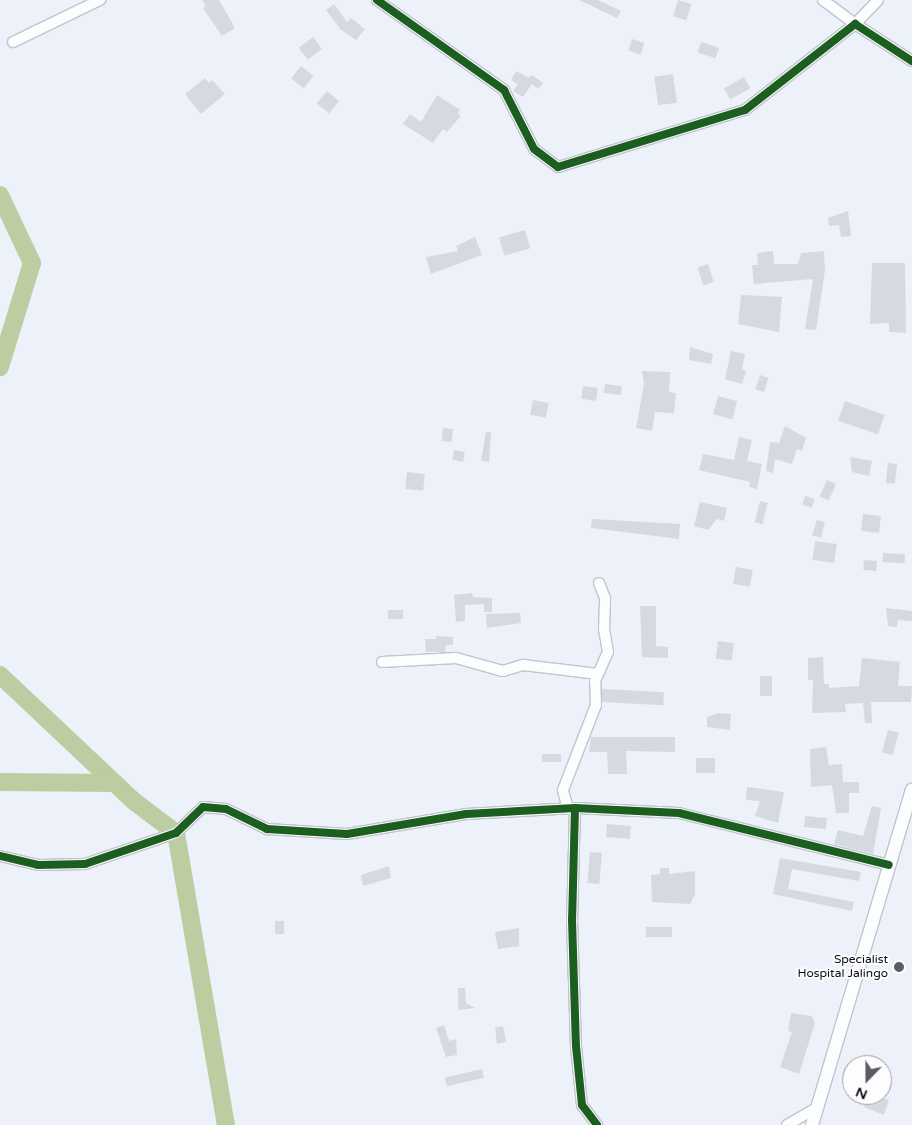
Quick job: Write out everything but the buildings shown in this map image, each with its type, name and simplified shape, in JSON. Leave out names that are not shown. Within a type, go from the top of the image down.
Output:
[{"type":"main road","points":[[812,1125],[912,790]]},
{"type":"street","points":[[13,42],[100,0]]},
{"type":"street","points":[[378,0],[504,90],[534,149],[558,167],[745,110],[855,24],[878,0]]},
{"type":"street","points":[[823,0],[855,24],[912,61]]},
{"type":"street","points":[[597,1125],[582,1105],[576,1046],[571,808],[563,790],[596,705],[598,674],[608,652],[604,630],[605,598],[599,582]]},
{"type":"street","points":[[382,662],[456,658],[503,671],[523,665],[598,674]]},
{"type":"street","points":[[0,856],[38,865],[85,864],[176,833],[203,807],[226,809],[267,829],[347,834],[466,814],[571,808],[679,813],[889,865]]},
{"type":"street","points":[[787,1125],[818,1107]]},
{"type":"waterway","points":[[0,195],[32,263],[0,367]]},
{"type":"waterway","points":[[0,675],[135,802],[176,833],[226,1125]]},
{"type":"waterway","points":[[0,782],[115,783]]},
{"type":"cycle path","points":[[377,0],[504,90],[534,149],[558,167],[745,110],[855,24],[912,61]]},
{"type":"cycle path","points":[[0,856],[38,865],[85,864],[176,833],[203,807],[226,809],[267,829],[347,834],[466,814],[575,808],[679,813],[889,865]]},
{"type":"cycle path","points":[[575,808],[572,920],[576,1046],[582,1105],[597,1125]]},
{"type":"place","name":"Specialist Hospital Jalingo","points":[[899,967]]}]
